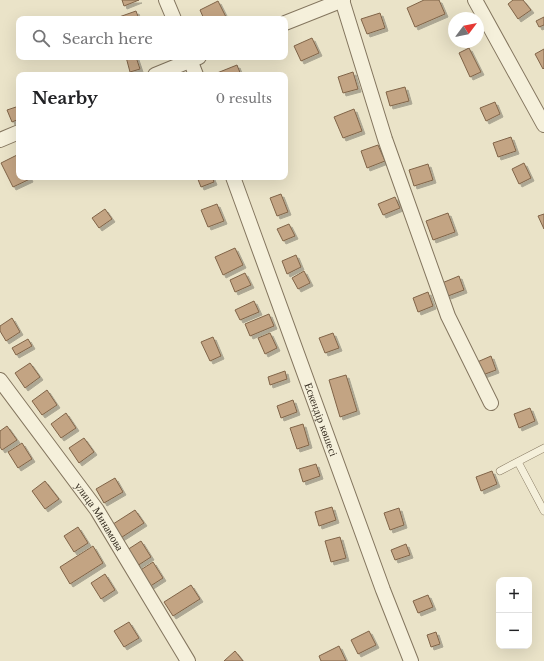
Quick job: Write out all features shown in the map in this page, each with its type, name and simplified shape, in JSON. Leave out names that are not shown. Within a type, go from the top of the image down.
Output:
[{"type":"street","points":[[166,0],[173,16]]},
{"type":"street","points":[[288,22],[342,0],[385,139],[448,316],[491,403]]},
{"type":"street","points":[[475,0],[544,125]]},
{"type":"street","points":[[162,72],[189,60]]},
{"type":"street","points":[[193,60],[195,72]]},
{"type":"street","points":[[0,140],[16,133]]},
{"type":"street","name":"Ескендір көшесі","points":[[234,180],[383,590],[411,661]]},
{"type":"street","name":"улица Минамова","points":[[0,380],[97,510],[188,661]]},
{"type":"lane","points":[[500,471],[544,448]]},
{"type":"lane","points":[[518,462],[544,511]]},
{"type":"building","points":[[122,0],[139,0],[124,6]]},
{"type":"building","points":[[424,0],[439,0],[445,14],[415,27],[407,8]]},
{"type":"building","points":[[513,0],[523,0],[531,10],[518,19],[508,4]]},
{"type":"building","points":[[218,1],[226,16],[203,16],[200,10]]},
{"type":"building","points":[[136,11],[138,16],[122,16]]},
{"type":"building","points":[[380,13],[385,28],[367,34],[361,19]]},
{"type":"building","points":[[544,17],[544,25],[539,27],[536,21]]},
{"type":"building","points":[[312,38],[319,53],[301,61],[294,46]]},
{"type":"building","points":[[469,48],[481,72],[470,77],[459,53]]},
{"type":"building","points":[[544,49],[544,68],[543,69],[535,54]]},
{"type":"building","points":[[127,60],[137,60],[140,69],[130,72]]},
{"type":"building","points":[[237,65],[240,72],[220,72]]},
{"type":"building","points":[[353,72],[358,89],[343,93],[338,77]]},
{"type":"building","points":[[405,87],[409,101],[390,106],[386,92]]},
{"type":"building","points":[[495,102],[500,114],[486,121],[480,108]]},
{"type":"building","points":[[16,107],[16,120],[12,122],[7,110]]},
{"type":"building","points":[[354,109],[362,131],[343,138],[334,117]]},
{"type":"building","points":[[511,137],[516,151],[498,157],[493,143]]},
{"type":"building","points":[[378,145],[385,161],[367,168],[361,151]]},
{"type":"building","points":[[16,156],[16,180],[28,180],[13,187],[1,163]]},
{"type":"building","points":[[524,163],[531,178],[519,184],[512,169]]},
{"type":"building","points":[[428,164],[433,180],[414,186],[409,170]]},
{"type":"building","points":[[198,180],[213,180],[214,182],[201,187]]},
{"type":"building","points":[[281,194],[288,212],[277,216],[270,198]]},
{"type":"building","points":[[395,197],[400,208],[383,215],[378,204]]},
{"type":"building","points":[[217,204],[224,221],[208,227],[201,210]]},
{"type":"building","points":[[105,209],[112,219],[99,228],[92,218]]},
{"type":"building","points":[[448,213],[455,232],[433,240],[426,221]]},
{"type":"building","points":[[544,214],[544,229],[538,216]]},
{"type":"building","points":[[289,224],[295,236],[283,241],[277,229]]},
{"type":"building","points":[[235,248],[243,265],[223,275],[215,257]]},
{"type":"building","points":[[296,255],[301,267],[287,274],[282,261]]},
{"type":"building","points":[[304,271],[310,283],[298,289],[292,278]]},
{"type":"building","points":[[245,273],[251,285],[235,292],[230,280]]},
{"type":"building","points":[[459,276],[464,290],[448,296],[442,283]]},
{"type":"building","points":[[428,292],[433,306],[418,312],[413,298]]},
{"type":"building","points":[[254,301],[259,312],[240,320],[235,310]]},
{"type":"building","points":[[269,314],[274,326],[250,336],[245,324]]},
{"type":"building","points":[[12,318],[20,332],[6,341],[0,331],[0,326]]},
{"type":"building","points":[[270,333],[277,348],[265,354],[258,338]]},
{"type":"building","points":[[333,333],[339,348],[325,353],[319,338]]},
{"type":"building","points":[[213,337],[221,356],[210,361],[201,342]]},
{"type":"building","points":[[28,339],[32,346],[16,355],[12,348]]},
{"type":"building","points":[[491,356],[496,370],[480,376],[475,363]]},
{"type":"building","points":[[30,363],[40,377],[25,388],[15,373]]},
{"type":"building","points":[[285,371],[287,379],[270,385],[268,377]]},
{"type":"building","points":[[346,375],[357,411],[340,417],[329,380]]},
{"type":"building","points":[[47,390],[57,405],[42,415],[32,401]]},
{"type":"building","points":[[293,400],[297,412],[281,418],[277,406]]},
{"type":"building","points":[[530,408],[535,421],[519,428],[514,414]]},
{"type":"building","points":[[66,413],[76,428],[61,438],[51,424]]},
{"type":"building","points":[[303,424],[309,445],[297,449],[290,428]]},
{"type":"building","points":[[7,426],[17,440],[2,450],[0,447],[0,431]]},
{"type":"building","points":[[84,438],[94,452],[79,463],[69,448]]},
{"type":"building","points":[[22,443],[32,459],[18,468],[8,452]]},
{"type":"building","points":[[316,464],[320,476],[303,482],[299,469]]},
{"type":"building","points":[[492,471],[497,484],[481,491],[476,477]]},
{"type":"building","points":[[115,478],[123,492],[104,503],[96,489]]},
{"type":"building","points":[[45,481],[59,499],[45,509],[32,491]]},
{"type":"building","points":[[332,507],[336,520],[319,526],[315,512]]},
{"type":"building","points":[[399,508],[404,525],[390,530],[384,513]]},
{"type":"building","points":[[135,510],[144,523],[119,539],[110,526]]},
{"type":"building","points":[[78,527],[88,543],[74,552],[64,536]]},
{"type":"building","points":[[340,537],[346,558],[331,562],[325,541]]},
{"type":"building","points":[[141,541],[151,557],[137,566],[127,550]]},
{"type":"building","points":[[406,544],[410,555],[395,560],[391,550]]},
{"type":"building","points":[[93,546],[103,563],[70,584],[60,567]]},
{"type":"building","points":[[153,562],[163,578],[149,587],[139,571]]},
{"type":"building","points":[[105,574],[115,590],[101,599],[91,583]]},
{"type":"building","points":[[191,585],[200,599],[173,616],[164,602]]},
{"type":"building","points":[[428,595],[433,607],[418,613],[413,601]]},
{"type":"building","points":[[129,622],[139,638],[124,647],[114,631]]},
{"type":"building","points":[[369,631],[376,645],[358,654],[351,640]]},
{"type":"building","points":[[436,632],[440,644],[431,647],[427,635]]},
{"type":"building","points":[[339,646],[346,661],[321,661],[319,656]]},
{"type":"building","points":[[235,651],[243,661],[224,661]]}]
